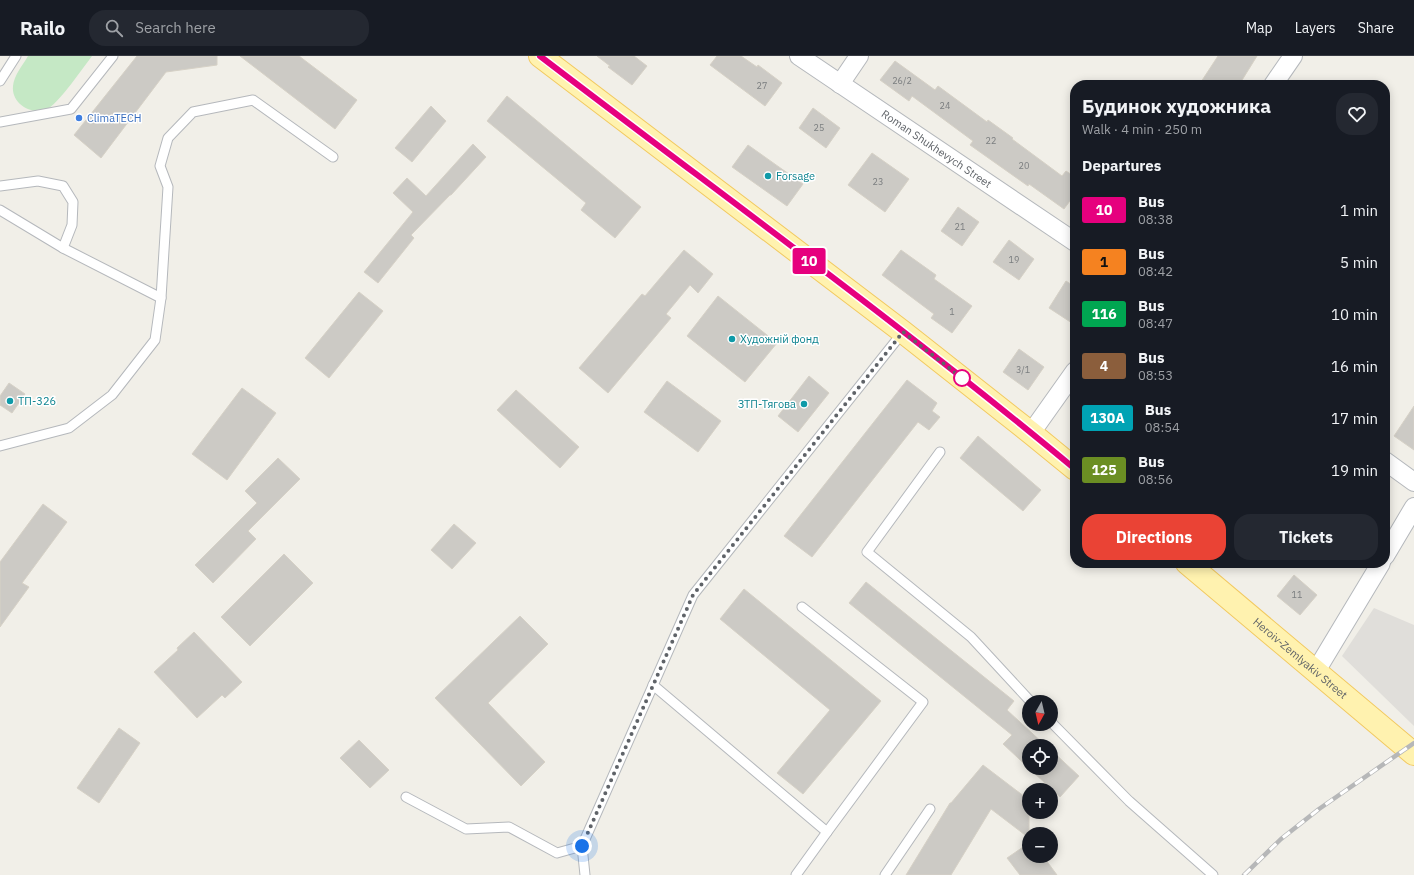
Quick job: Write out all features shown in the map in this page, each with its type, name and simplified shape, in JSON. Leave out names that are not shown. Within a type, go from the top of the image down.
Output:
[{"type":"main road","points":[[540,56],[903,332],[1070,465]]},
{"type":"main road","name":"Heroiv-Zemlyakiv Street","points":[[1193,568],[1414,754]]},
{"type":"street","name":"Roman Shukhevych Street","points":[[799,56],[1070,239]]},
{"type":"street","points":[[840,84],[859,56]]},
{"type":"street","points":[[1277,80],[1293,56]]},
{"type":"street","points":[[1031,433],[1070,378]]},
{"type":"street","points":[[1390,465],[1414,482]]},
{"type":"street","points":[[1390,548],[1414,507]]},
{"type":"street","points":[[1316,671],[1377,568]]},
{"type":"lane","points":[[0,81],[16,56]]},
{"type":"lane","points":[[0,122],[71,109],[114,56]]},
{"type":"lane","points":[[2,443],[69,428],[112,395],[155,340],[161,298],[168,187],[160,166],[168,138],[193,112],[253,100],[333,157]]},
{"type":"lane","points":[[0,186],[38,181],[63,186],[73,202],[73,207],[72,225],[63,248]]},
{"type":"lane","points":[[0,210],[63,248],[161,298]]},
{"type":"lane","points":[[585,875],[582,846],[693,595],[903,332]]},
{"type":"lane","points":[[940,452],[867,552],[971,637],[1025,695]]},
{"type":"lane","points":[[796,875],[923,702],[802,607]]},
{"type":"lane","points":[[653,685],[827,832]]},
{"type":"lane","points":[[1058,729],[1129,802],[1213,875]]},
{"type":"lane","points":[[406,797],[466,829],[509,827],[557,853],[582,846]]},
{"type":"lane","points":[[885,875],[930,809]]},
{"type":"shaded area","points":[[1374,608],[1414,625],[1414,726],[1342,656]]},
{"type":"green space","points":[[28,56],[92,56],[54,104],[49,108],[36,111],[30,110],[19,103],[13,92],[15,78]]},
{"type":"building","points":[[137,56],[217,56],[217,65],[166,72],[101,158],[74,135]]},
{"type":"building","points":[[240,56],[299,56],[357,100],[335,129]]},
{"type":"building","points":[[597,56],[634,56],[647,66],[632,85],[608,67],[610,66]]},
{"type":"building","points":[[717,56],[741,56],[757,67],[758,65],[782,83],[765,106],[710,65]]},
{"type":"building","points":[[1218,56],[1257,56],[1242,80],[1202,80]]},
{"type":"building","points":[[895,61],[935,90],[938,86],[987,122],[988,120],[1013,138],[1012,139],[1062,176],[1066,171],[1070,174],[1070,201],[1064,209],[1029,184],[1028,186],[970,145],[973,141],[912,96],[909,101],[880,80]]},
{"type":"building","points":[[507,96],[641,207],[615,238],[581,210],[586,203],[487,121]]},
{"type":"building","points":[[431,106],[446,121],[412,162],[395,148]]},
{"type":"building","points":[[813,108],[840,128],[826,148],[799,128]]},
{"type":"building","points":[[473,144],[486,157],[411,235],[414,238],[378,283],[364,272],[413,212],[393,193],[407,178],[426,196]]},
{"type":"building","name":"Forsage","points":[[748,145],[803,184],[787,206],[732,167]]},
{"type":"building","points":[[872,153],[909,179],[885,212],[848,185]]},
{"type":"building","points":[[958,207],[979,222],[962,246],[941,231]]},
{"type":"building","points":[[1009,240],[1034,259],[1019,280],[993,262]]},
{"type":"building","points":[[684,250],[713,274],[698,293],[690,285],[666,314],[671,318],[608,393],[579,368],[642,294],[645,296]]},
{"type":"building","points":[[901,250],[936,275],[934,279],[972,306],[952,333],[931,318],[934,314],[882,275]]},
{"type":"building","points":[[1066,281],[1070,284],[1070,322],[1049,308]]},
{"type":"building","points":[[359,292],[383,311],[329,378],[305,358]]},
{"type":"building","name":"Художній фонд","points":[[718,296],[777,343],[745,382],[687,336]]},
{"type":"building","points":[[1019,349],[1044,367],[1028,390],[1003,372]]},
{"type":"building","name":"ЗТП-Тягова","points":[[809,376],[829,393],[798,432],[778,416]]},
{"type":"building","points":[[907,380],[937,403],[932,411],[940,417],[929,430],[918,422],[812,557],[784,536]]},
{"type":"building","points":[[667,381],[721,421],[698,452],[644,412]]},
{"type":"building","name":"ТП-326","points":[[9,383],[25,394],[12,413],[0,405],[0,396]]},
{"type":"building","points":[[242,388],[276,413],[227,480],[192,454]]},
{"type":"building","points":[[516,390],[579,447],[560,468],[497,410]]},
{"type":"building","points":[[1414,406],[1414,450],[1394,436]]},
{"type":"building","points":[[978,436],[1041,490],[1023,511],[960,458]]},
{"type":"building","points":[[278,458],[300,479],[248,531],[256,539],[213,583],[195,565],[257,503],[245,491]]},
{"type":"building","points":[[43,504],[67,522],[22,583],[29,587],[0,627],[0,562]]},
{"type":"building","points":[[454,524],[476,543],[452,569],[431,550]]},
{"type":"building","points":[[284,554],[313,583],[250,646],[221,617]]},
{"type":"building","points":[[1294,575],[1317,595],[1300,615],[1277,596]]},
{"type":"building","points":[[866,582],[1014,701],[1007,710],[1022,724],[1022,731],[1030,731],[1038,739],[1022,739],[1022,762],[1003,744],[1012,735],[849,603]]},
{"type":"building","points":[[744,589],[881,701],[803,794],[777,773],[830,710],[720,619]]},
{"type":"building","points":[[520,616],[548,644],[488,703],[545,762],[521,786],[435,698]]},
{"type":"building","points":[[194,632],[242,682],[225,698],[222,695],[197,718],[154,672],[178,650],[177,648]]},
{"type":"building","points":[[119,728],[140,743],[99,803],[77,788]]},
{"type":"building","points":[[359,740],[389,770],[370,788],[340,758]]},
{"type":"building","points":[[1058,756],[1079,776],[1060,797],[1058,795],[1058,783],[1045,783],[1036,775],[1058,775]]},
{"type":"building","points":[[983,765],[1022,795],[1022,819],[1029,819],[1029,827],[1022,827],[1022,833],[991,809],[951,875],[906,875],[950,803]]},
{"type":"building","points":[[1022,848],[1022,863],[1048,863],[1057,875],[1020,875],[1007,858]]},
{"type":"railway","points":[[1244,875],[1281,839],[1319,809],[1414,743]]},
{"type":"bus line","name":"10","points":[[540,56],[903,332],[1070,465]]},
{"type":"place","name":"ClimaTECH","points":[[79,118]]},
{"type":"place","name":"Forsage","points":[[768,176]]},
{"type":"place","name":"Художній фонд","points":[[732,339]]},
{"type":"place","name":"ТП-326","points":[[10,401]]},
{"type":"place","name":"ЗТП-Тягова","points":[[804,404]]},
{"type":"route","points":[[582,846],[693,595],[903,332],[962,378]]}]
